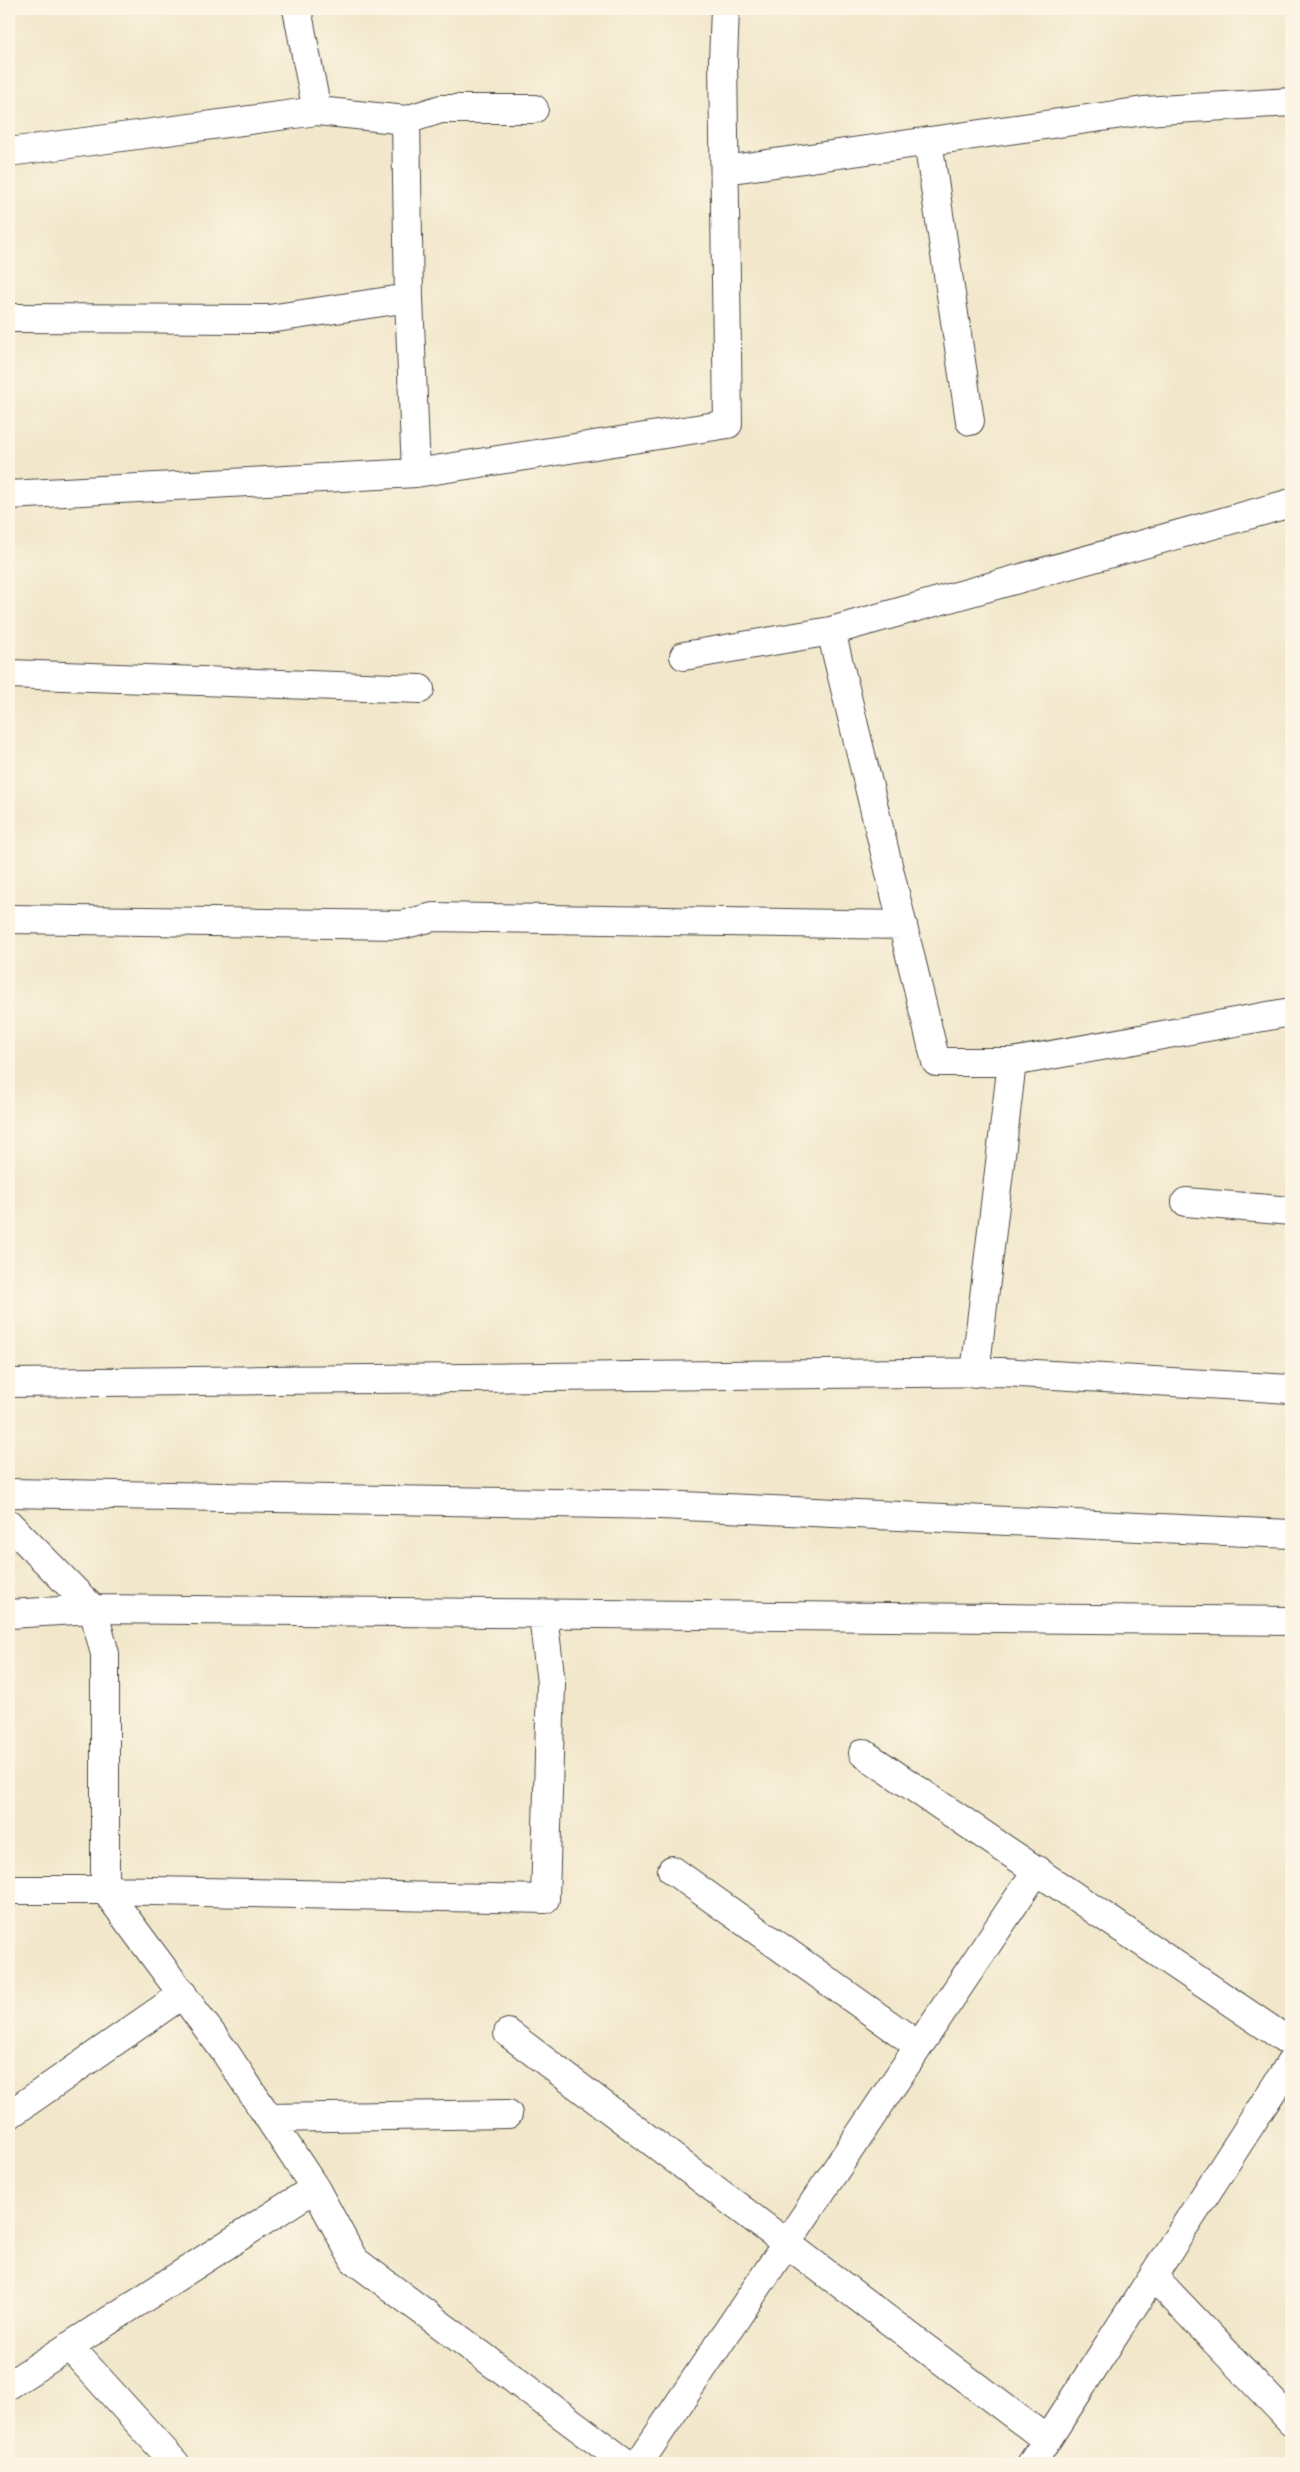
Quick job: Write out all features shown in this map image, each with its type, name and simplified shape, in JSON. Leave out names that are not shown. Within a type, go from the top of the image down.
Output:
[{"type":"street","points":[[297,9],[317,111]]},
{"type":"street","points":[[9,495],[416,473],[728,424],[725,9]]},
{"type":"street","points":[[725,170],[1144,111],[1291,102]]},
{"type":"street","points":[[9,152],[317,111],[406,120],[441,109],[534,109]]},
{"type":"street","points":[[406,120],[409,298],[416,473]]},
{"type":"street","points":[[928,141],[970,421]]},
{"type":"street","points":[[9,318],[269,319],[409,298]]},
{"type":"street","points":[[684,656],[831,631],[1291,503]]},
{"type":"street","points":[[831,631],[936,1062],[1012,1062],[1291,1012]]},
{"type":"street","points":[[9,674],[420,689]]},
{"type":"street","points":[[9,918],[402,925],[433,917],[904,925]]},
{"type":"street","points":[[975,1372],[1012,1062]]},
{"type":"street","points":[[1186,1202],[1291,1211]]},
{"type":"street","points":[[9,1382],[1012,1372],[1291,1389]]},
{"type":"street","points":[[9,1493],[661,1505],[1291,1534]]},
{"type":"street","points":[[9,1524],[93,1609],[105,1654],[105,1890],[183,1994],[269,2118],[315,2188],[354,2260],[626,2463]]},
{"type":"street","points":[[9,1614],[93,1609],[1291,1621]]},
{"type":"street","points":[[9,1890],[545,1898],[551,1683],[543,1615]]},
{"type":"street","points":[[863,1753],[1291,2043]]},
{"type":"street","points":[[672,1870],[919,2046]]},
{"type":"street","points":[[639,2463],[1037,1870]]},
{"type":"street","points":[[9,2115],[183,1994]]},
{"type":"street","points":[[508,2033],[1047,2440]]},
{"type":"street","points":[[1032,2463],[1291,2062]]},
{"type":"street","points":[[269,2118],[508,2114]]},
{"type":"street","points":[[9,2385],[315,2188]]},
{"type":"street","points":[[1153,2276],[1291,2421]]},
{"type":"street","points":[[69,2346],[175,2463]]}]
